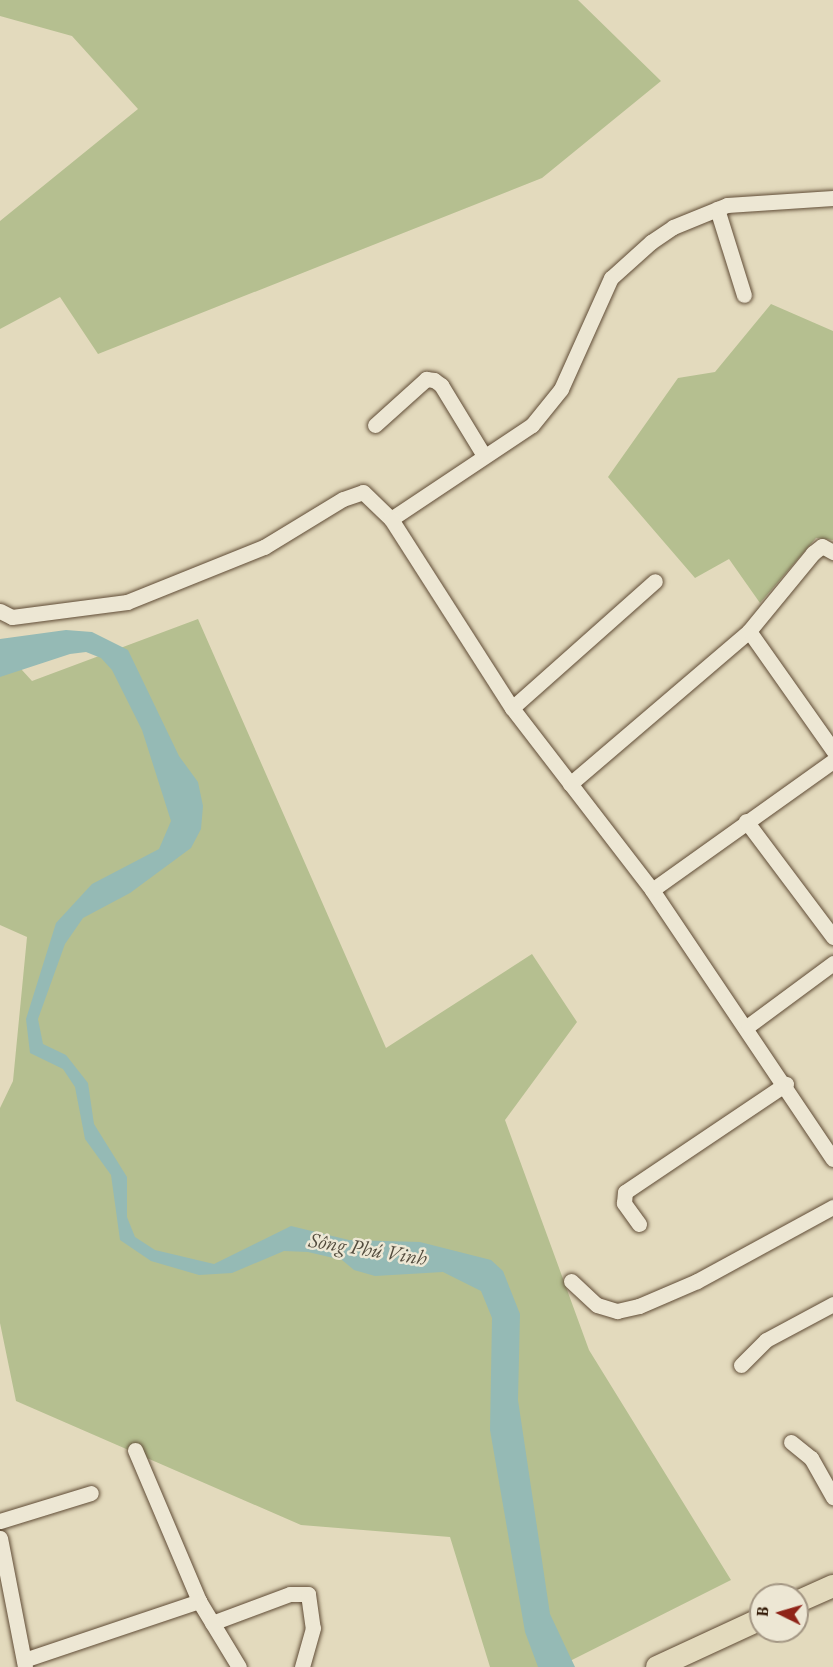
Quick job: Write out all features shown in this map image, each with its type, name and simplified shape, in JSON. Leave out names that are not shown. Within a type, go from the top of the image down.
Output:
[{"type":"highway","points":[[809,1597],[833,1586]]},
{"type":"highway","points":[[657,1667],[749,1625]]},
{"type":"street","points":[[391,519],[483,454],[532,425],[550,404],[601,296],[621,266],[673,227],[717,208],[760,200],[833,198]]},
{"type":"street","points":[[717,208],[744,295]]},
{"type":"street","points":[[375,425],[426,379],[434,380],[441,385],[483,454]]},
{"type":"street","points":[[0,611],[12,617],[144,596],[264,547],[352,494],[363,492],[391,519],[512,708],[652,890],[748,1026],[833,1159]]},
{"type":"street","points":[[570,784],[749,631],[813,553],[822,546],[833,552]]},
{"type":"street","points":[[512,708],[655,581]]},
{"type":"street","points":[[749,631],[833,750]]},
{"type":"street","points":[[652,890],[833,761]]},
{"type":"street","points":[[746,821],[833,937]]},
{"type":"street","points":[[748,1026],[833,963]]},
{"type":"street","points":[[639,1224],[624,1203],[625,1192],[786,1084]]},
{"type":"street","points":[[571,1281],[597,1305],[624,1311],[697,1281],[833,1207]]},
{"type":"street","points":[[741,1365],[766,1340],[833,1304]]},
{"type":"street","points":[[791,1442],[812,1458],[833,1497]]},
{"type":"street","points":[[135,1450],[199,1601],[239,1667]]},
{"type":"street","points":[[0,1521],[92,1493]]},
{"type":"street","points":[[0,1538],[25,1663],[199,1601]]},
{"type":"street","points":[[212,1623],[290,1594],[309,1594],[313,1628],[302,1667]]},
{"type":"green space","points":[[0,0],[578,0],[661,81],[542,178],[98,354],[60,297],[0,329],[0,221],[138,109],[72,36],[0,16]]},
{"type":"green space","points":[[771,304],[833,331],[833,540],[816,538],[760,603],[729,559],[695,578],[608,477],[678,378],[715,372]]},
{"type":"green space","points":[[198,619],[386,1048],[532,954],[577,1022],[505,1120],[589,1350],[731,1580],[558,1667],[490,1667],[450,1537],[301,1525],[16,1401],[0,1323],[0,1108],[13,1081],[27,937],[0,925],[0,646],[32,681]]},
{"type":"water","name":"Sông Phú Vinh","points":[[66,630],[92,632],[128,650],[179,756],[198,782],[203,806],[201,829],[191,848],[130,893],[83,918],[65,944],[38,1019],[43,1044],[66,1055],[88,1083],[94,1124],[127,1177],[127,1217],[135,1237],[155,1250],[214,1264],[291,1226],[349,1240],[420,1242],[491,1260],[503,1271],[520,1314],[518,1400],[550,1614],[575,1667],[538,1667],[525,1632],[490,1430],[492,1318],[481,1291],[443,1272],[375,1276],[354,1270],[342,1260],[308,1252],[284,1251],[232,1273],[199,1275],[151,1261],[120,1240],[111,1175],[85,1139],[75,1087],[63,1069],[30,1053],[26,1019],[56,923],[92,884],[159,849],[171,821],[142,730],[112,670],[101,658],[86,652],[70,654],[0,677],[0,639]]}]
